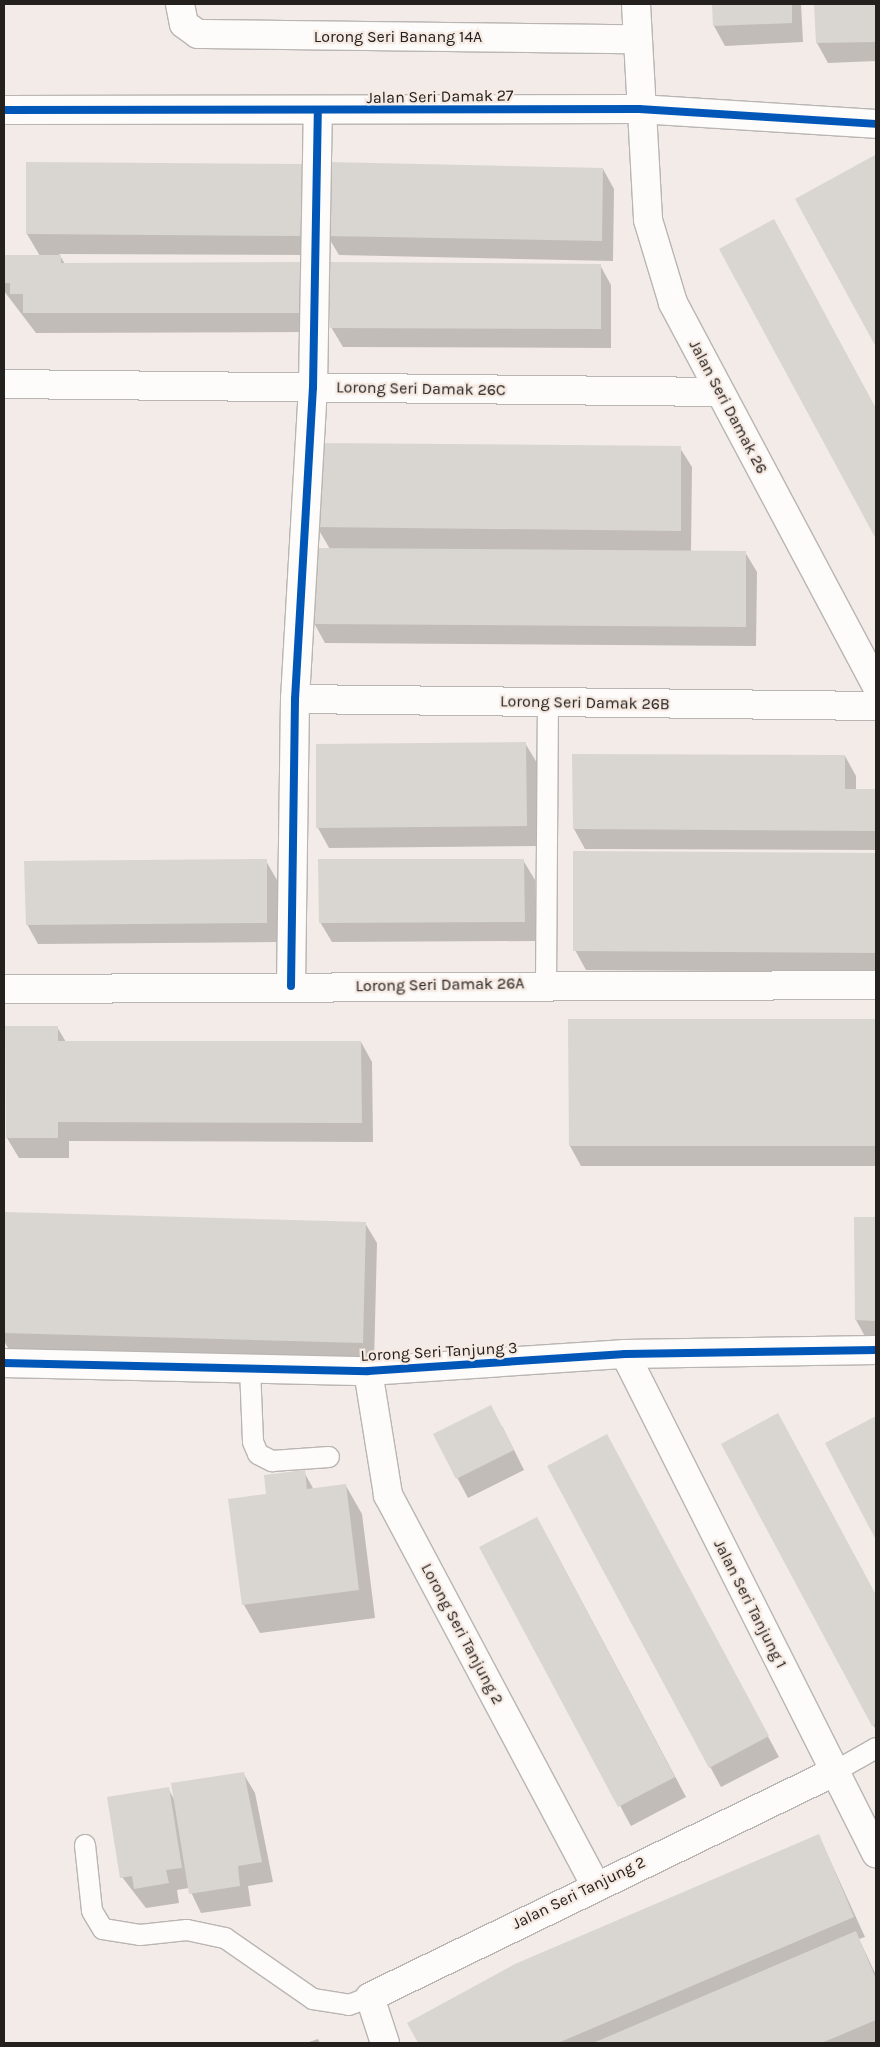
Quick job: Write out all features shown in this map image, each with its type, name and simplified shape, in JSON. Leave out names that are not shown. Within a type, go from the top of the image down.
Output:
[{"type":"street","name":"Lorong Seri Banang 14A","points":[[180,4],[184,24],[198,34],[636,39]]},
{"type":"street","name":"Jalan Seri Damak 26","points":[[636,4],[639,109],[648,220],[673,303],[876,685]]},
{"type":"street","name":"Jalan Seri Damak 27","points":[[4,110],[318,112],[639,109],[876,124]]},
{"type":"street","points":[[291,986],[295,699],[312,388],[318,112]]},
{"type":"street","name":"Lorong Seri Damak 26C","points":[[4,384],[719,392]]},
{"type":"street","name":"Lorong Seri Damak 26B","points":[[295,699],[876,706]]},
{"type":"street","name":"Lorong Seri Damak 26A","points":[[4,989],[546,984],[876,985]]},
{"type":"street","name":"Lorong Seri Tanjung 3","points":[[4,1363],[368,1372],[625,1354],[876,1350]]},
{"type":"street","name":"Jalan Seri Tanjung 1","points":[[625,1354],[876,1853]]},
{"type":"street","name":"Lorong Seri Tanjung 2","points":[[368,1372],[388,1494],[595,1884]]},
{"type":"street","name":"Jalan Seri Tanjung 2","points":[[370,1996],[595,1884],[834,1772]]},
{"type":"street","points":[[370,1996],[385,2043]]},
{"type":"lane","points":[[546,984],[548,702]]},
{"type":"lane","points":[[250,1369],[253,1442],[258,1454],[272,1461],[329,1457]]},
{"type":"lane","points":[[834,1772],[876,1748]]},
{"type":"lane","points":[[85,1845],[92,1911],[103,1929],[140,1935],[187,1930],[225,1938],[313,1999],[349,2005],[370,1996]]},
{"type":"building","points":[[712,4],[792,4],[792,23],[713,26]]},
{"type":"building","points":[[814,4],[876,4],[876,42],[816,43]]},
{"type":"building","points":[[875,155],[876,158],[876,347],[795,199]]},
{"type":"building","points":[[26,162],[303,164],[303,236],[26,234]]},
{"type":"building","points":[[327,162],[603,168],[602,241],[326,236]]},
{"type":"building","points":[[774,219],[876,409],[876,539],[719,249]]},
{"type":"building","points":[[4,255],[61,255],[61,263],[301,262],[301,313],[23,313],[23,294],[10,294],[10,283],[4,283]]},
{"type":"building","points":[[330,262],[601,264],[601,329],[330,328]]},
{"type":"building","points":[[316,443],[681,446],[681,531],[316,527]]},
{"type":"building","points":[[312,548],[746,551],[746,627],[312,624]]},
{"type":"building","points":[[526,742],[527,826],[316,828],[316,744]]},
{"type":"building","points":[[572,754],[845,755],[845,789],[876,789],[876,831],[573,829]]},
{"type":"building","points":[[573,851],[876,853],[876,953],[573,951]]},
{"type":"building","points":[[267,859],[267,923],[26,925],[24,861]]},
{"type":"building","points":[[318,859],[524,859],[525,922],[319,923]]},
{"type":"building","points":[[568,1019],[876,1019],[876,1146],[569,1146]]},
{"type":"building","points":[[5,1026],[58,1026],[58,1041],[361,1041],[362,1123],[58,1122],[58,1138],[6,1138]]},
{"type":"building","points":[[4,1212],[366,1222],[363,1343],[4,1333]]},
{"type":"building","points":[[854,1217],[876,1217],[876,1321],[855,1320]]},
{"type":"building","points":[[491,1405],[514,1450],[456,1479],[433,1434]]},
{"type":"building","points":[[778,1413],[876,1595],[876,1724],[872,1726],[721,1444]]},
{"type":"building","points":[[876,1416],[876,1540],[825,1443]]},
{"type":"building","points":[[607,1434],[769,1736],[709,1768],[547,1466]]},
{"type":"building","points":[[305,1470],[307,1489],[346,1484],[359,1590],[242,1605],[228,1499],[266,1494],[264,1475]]},
{"type":"building","points":[[537,1517],[675,1777],[618,1807],[479,1547]]},
{"type":"building","points":[[244,1772],[262,1862],[238,1866],[240,1886],[189,1894],[171,1783]]},
{"type":"building","points":[[169,1787],[182,1868],[166,1870],[169,1883],[134,1889],[132,1876],[120,1878],[107,1797]]},
{"type":"building","points":[[819,1834],[854,1917],[558,2043],[418,2043],[407,2023],[515,1964]]},
{"type":"building","points":[[856,1931],[876,1979],[876,2020],[821,2043],[593,2043]]},
{"type":"cycle path","points":[[4,110],[639,109],[876,124]]},
{"type":"cycle path","points":[[291,986],[295,699],[313,388],[318,112]]},
{"type":"cycle path","points":[[4,1363],[368,1371],[625,1354],[876,1350]]}]
